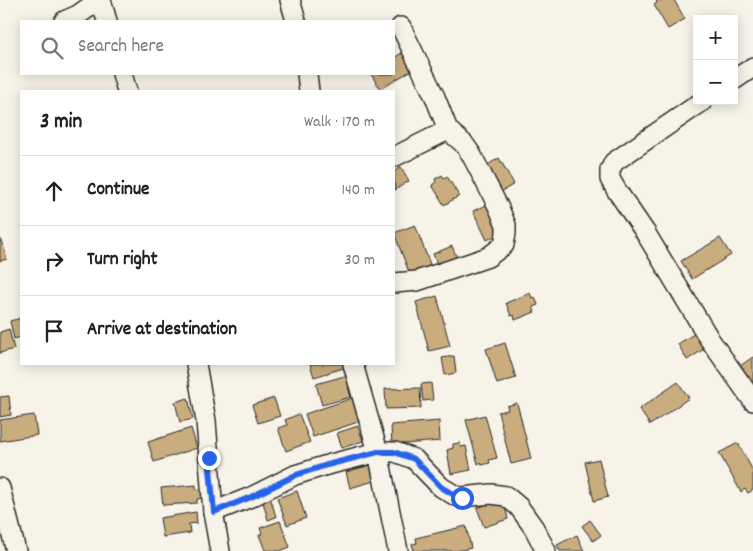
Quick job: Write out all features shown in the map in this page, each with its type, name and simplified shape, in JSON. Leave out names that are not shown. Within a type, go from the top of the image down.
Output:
[{"type":"street","points":[[66,20],[78,15],[100,0],[107,20]]},
{"type":"street","points":[[290,0],[296,20]]},
{"type":"street","points":[[395,284],[417,281],[488,257],[504,245],[506,232],[506,225],[498,206],[471,154],[464,144],[448,130],[435,97],[401,27]]},
{"type":"street","points":[[738,77],[753,68]]},
{"type":"street","points":[[122,75],[127,90]]},
{"type":"street","points":[[307,75],[309,90]]},
{"type":"street","points":[[697,105],[614,162],[610,170],[610,179],[645,232],[710,340],[753,401]]},
{"type":"street","points":[[395,156],[448,130]]},
{"type":"street","points":[[196,365],[206,421],[214,512],[220,551]]},
{"type":"street","points":[[353,365],[378,452],[398,551]]},
{"type":"street","points":[[214,512],[251,497],[296,475],[378,452],[394,452],[414,459],[441,487],[456,496],[462,498],[491,494],[506,496],[519,507],[534,528],[546,551]]},
{"type":"street","points":[[0,488],[16,551]]},
{"type":"building","points":[[656,0],[674,0],[685,19],[668,29],[654,5],[657,3]]},
{"type":"building","points":[[405,51],[412,70],[380,89],[372,75],[395,75],[395,57]]},
{"type":"building","points":[[499,158],[514,184],[501,192],[486,166]]},
{"type":"building","points":[[401,167],[409,181],[395,190],[395,171]]},
{"type":"building","points":[[442,175],[444,178],[447,176],[459,196],[444,205],[432,185],[436,182],[435,179]]},
{"type":"building","points":[[491,203],[503,232],[487,240],[473,211]]},
{"type":"building","points":[[415,225],[433,272],[412,280],[395,233]]},
{"type":"building","points":[[720,238],[731,255],[692,279],[681,261]]},
{"type":"building","points":[[0,240],[7,259],[0,261]]},
{"type":"building","points":[[452,246],[458,261],[439,268],[433,254]]},
{"type":"building","points":[[530,293],[532,298],[535,297],[538,305],[533,307],[535,312],[515,320],[514,315],[511,316],[506,303]]},
{"type":"building","points":[[437,296],[450,346],[429,351],[416,302]]},
{"type":"building","points":[[20,318],[20,337],[14,339],[10,321]]},
{"type":"building","points":[[9,329],[14,349],[0,353],[0,332]]},
{"type":"building","points":[[697,332],[707,347],[687,360],[678,344]]},
{"type":"building","points":[[505,343],[516,378],[497,384],[486,349]]},
{"type":"building","points":[[454,356],[456,373],[445,375],[442,358]]},
{"type":"building","points":[[753,357],[753,383],[751,381],[749,383],[740,372],[743,369],[740,366]]},
{"type":"building","points":[[310,365],[350,366],[314,377]]},
{"type":"building","points":[[348,375],[351,385],[348,387],[351,397],[322,405],[316,384]]},
{"type":"building","points":[[678,382],[689,398],[650,425],[639,409]]},
{"type":"building","points":[[431,383],[433,400],[423,401],[421,384]]},
{"type":"building","points":[[420,388],[421,408],[386,409],[385,389]]},
{"type":"building","points":[[9,396],[11,415],[0,417],[0,397]]},
{"type":"building","points":[[188,398],[193,419],[180,422],[175,402]]},
{"type":"building","points":[[274,398],[280,416],[258,423],[252,405]]},
{"type":"building","points":[[353,398],[361,421],[313,437],[305,414]]},
{"type":"building","points":[[517,403],[531,459],[511,464],[498,412],[508,410],[507,406]]},
{"type":"building","points":[[299,414],[310,442],[286,451],[278,428],[287,425],[285,420]]},
{"type":"building","points":[[34,415],[37,435],[0,441],[0,420]]},
{"type":"building","points":[[485,415],[497,458],[489,460],[490,463],[482,465],[481,462],[478,464],[466,420]]},
{"type":"building","points":[[439,421],[440,441],[392,445],[391,425]]},
{"type":"building","points":[[358,426],[363,441],[342,448],[337,433]]},
{"type":"building","points":[[191,428],[197,448],[154,462],[148,442]]},
{"type":"building","points":[[460,443],[461,447],[466,446],[471,470],[451,474],[447,450],[453,448],[453,444]]},
{"type":"building","points":[[738,443],[753,471],[753,490],[748,493],[745,489],[741,492],[719,453]]},
{"type":"building","points":[[599,459],[608,497],[594,501],[585,462]]},
{"type":"building","points":[[370,465],[374,481],[350,488],[346,472]]},
{"type":"building","points":[[196,485],[196,489],[203,488],[204,498],[197,499],[197,503],[163,505],[161,488]]},
{"type":"building","points":[[297,491],[306,518],[287,525],[277,498]]},
{"type":"building","points":[[269,493],[276,517],[268,520],[261,495]]},
{"type":"building","points":[[502,499],[508,519],[484,527],[477,508]]},
{"type":"building","points":[[196,512],[197,523],[189,524],[190,533],[163,537],[160,518]]},
{"type":"building","points":[[590,520],[601,535],[593,541],[582,526]]},
{"type":"building","points":[[280,521],[290,547],[280,551],[265,550],[259,535],[262,534],[260,528]]},
{"type":"building","points":[[466,526],[471,548],[456,551],[414,551],[412,544],[417,543],[416,538]]},
{"type":"building","points":[[577,535],[584,551],[560,551],[557,545]]},
{"type":"route","points":[[209,458],[214,512],[251,497],[296,475],[378,452],[394,452],[414,459],[448,493],[462,498]]}]
